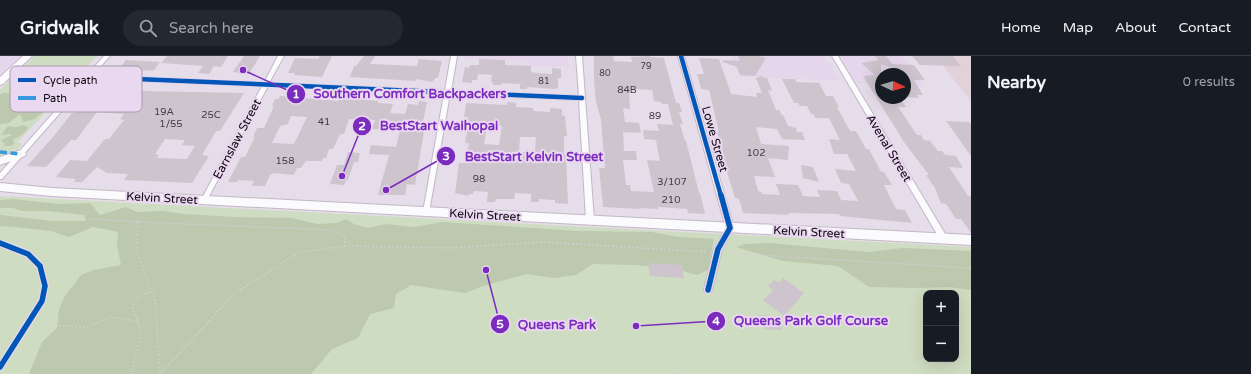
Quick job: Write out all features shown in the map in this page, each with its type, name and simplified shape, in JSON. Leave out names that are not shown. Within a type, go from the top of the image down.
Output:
[{"type":"main road","points":[[17,66],[28,56]]},
{"type":"main road","points":[[0,82],[10,73]]},
{"type":"main road","points":[[0,161],[21,154]]},
{"type":"main road","name":"Kelvin Street","points":[[0,187],[28,191],[971,240]]},
{"type":"street","points":[[98,66],[107,56]]},
{"type":"street","name":"Earnslaw Street","points":[[204,200],[281,56]]},
{"type":"street","points":[[426,212],[454,56]]},
{"type":"street","points":[[579,56],[590,220]]},
{"type":"street","name":"Lowe Street","points":[[681,56],[730,228]]},
{"type":"street","name":"Avenal Street","points":[[835,56],[944,239]]},
{"type":"street","points":[[142,79],[582,98]]},
{"type":"street","points":[[0,177],[58,112]]},
{"type":"street","points":[[708,290],[717,252],[730,228]]},
{"type":"lane","points":[[0,243],[28,254],[40,266],[45,286],[42,301],[0,367]]},
{"type":"path","points":[[260,78],[266,67]]},
{"type":"path","points":[[0,213],[138,222],[332,230],[345,236],[345,246]]},
{"type":"path","points":[[138,222],[137,252],[155,301],[160,374]]},
{"type":"path","points":[[9,246],[28,236],[46,232],[59,236],[70,244],[73,259],[76,264],[76,274],[44,326]]},
{"type":"path","points":[[160,374],[235,294],[300,252],[345,246],[450,248],[541,242],[971,268]]},
{"type":"path","points":[[131,374],[141,335],[138,321],[132,307],[138,298],[151,290]]},
{"type":"path","points":[[676,374],[689,313],[708,290]]},
{"type":"path","points":[[28,325],[88,327],[110,317],[138,321]]},
{"type":"path","points":[[0,327],[6,324],[19,325],[0,352]]},
{"type":"shaded area","points":[[0,56],[22,56],[10,66],[0,77]]},
{"type":"shaded area","points":[[467,56],[568,56],[569,67],[526,66],[526,61],[466,58]]},
{"type":"shaded area","points":[[732,56],[824,56],[839,80],[740,77]]},
{"type":"shaded area","points":[[839,56],[903,56],[925,86],[911,85],[911,68],[875,68],[875,84],[856,83]]},
{"type":"shaded area","points":[[935,56],[971,56],[971,101]]},
{"type":"green space","points":[[35,56],[97,56],[88,66],[25,66]]},
{"type":"green space","points":[[10,80],[10,112],[46,112],[18,142],[22,144],[17,150],[13,150],[10,153],[0,156],[0,90]]},
{"type":"green space","points":[[3,93],[10,94],[10,112],[42,113],[34,119],[23,122],[20,114],[9,123],[0,124],[0,95]]},
{"type":"green space","points":[[23,125],[28,127],[26,131],[13,139],[14,144],[11,146],[3,146],[5,144],[1,140],[12,135],[1,135],[8,126],[16,127]]},
{"type":"green space","points":[[0,196],[971,247],[971,374],[0,374]]},
{"type":"green space","points":[[13,199],[58,204],[90,203],[100,215],[126,207],[137,212],[163,211],[184,214],[234,217],[292,218],[317,224],[337,223],[346,219],[354,224],[368,228],[386,224],[414,227],[443,222],[577,231],[652,232],[679,237],[714,239],[708,270],[697,275],[676,269],[635,265],[593,264],[576,275],[554,278],[526,274],[483,286],[465,293],[411,285],[396,294],[394,308],[370,314],[358,338],[332,349],[311,374],[29,374],[42,342],[57,328],[59,309],[65,296],[81,275],[93,270],[121,265],[117,245],[118,232],[93,227],[69,237],[51,231],[5,226],[0,227],[0,215],[53,221],[86,221],[84,215],[0,208],[0,200]]},
{"type":"green space","points":[[769,243],[869,252],[903,248],[971,251],[971,290],[950,287],[869,287],[838,266],[783,261],[736,247],[746,244]]},
{"type":"building","points":[[167,56],[228,56],[221,67],[214,66],[209,74],[198,73],[203,66],[161,63]]},
{"type":"building","points":[[244,56],[260,56],[249,74],[233,72]]},
{"type":"building","points":[[320,56],[332,56],[322,77],[294,75],[295,73],[288,73],[295,58],[318,59]]},
{"type":"building","points":[[364,56],[375,56],[370,64],[417,66],[419,59],[442,61],[438,78],[432,82],[416,79],[416,81],[350,77],[354,66],[356,66]]},
{"type":"building","points":[[594,56],[613,56],[614,61],[632,62],[631,57],[650,56],[664,58],[676,103],[679,103],[682,112],[679,112],[683,124],[680,124],[686,141],[705,214],[688,213],[687,209],[658,207],[658,209],[639,208],[640,209],[603,207],[599,168],[605,168],[601,120],[596,102]],"holes":[[[630,90],[652,90],[654,101],[661,102],[662,104],[668,104],[673,125],[657,124],[659,131],[643,130],[644,139],[656,140],[660,161],[647,160],[654,192],[631,191],[630,185],[626,185],[623,160],[637,160],[636,151],[624,151],[623,132],[641,133],[639,123],[625,122],[623,108],[630,109]]]},
{"type":"building","points":[[738,56],[758,56],[766,58],[755,76],[740,75],[737,67],[723,62],[723,60],[740,61]]},
{"type":"building","points":[[875,56],[886,56],[892,64],[914,65],[925,80],[914,80],[923,95],[917,95],[919,98],[911,97],[911,68],[893,68],[881,64],[881,68],[875,68],[875,75],[861,63],[878,60]]},
{"type":"building","points":[[912,56],[953,56],[961,66],[920,65]]},
{"type":"building","points":[[699,58],[719,59],[731,94],[757,97],[756,93],[762,93],[756,78],[762,76],[763,78],[767,78],[772,91],[768,90],[776,110],[780,110],[781,115],[783,115],[788,126],[796,128],[797,132],[802,132],[805,140],[782,139],[777,129],[756,127],[761,144],[789,146],[788,160],[768,158],[775,177],[754,176],[758,191],[762,194],[780,195],[776,184],[798,185],[803,196],[820,197],[817,190],[837,191],[841,200],[858,201],[849,184],[841,183],[835,169],[856,171],[847,154],[834,154],[829,139],[840,140],[829,118],[815,118],[814,114],[811,114],[807,106],[800,106],[798,103],[794,103],[782,79],[795,79],[796,82],[819,83],[826,96],[833,96],[839,107],[837,107],[850,131],[856,131],[866,149],[869,149],[881,172],[884,172],[892,185],[884,185],[896,209],[905,210],[912,223],[840,216],[839,214],[788,213],[789,215],[743,213],[739,199],[735,198],[722,156],[720,147],[722,147],[717,132],[719,132],[709,90],[701,89],[697,74],[704,74]]},
{"type":"building","points":[[479,59],[505,60],[505,65],[531,66],[531,72],[537,73],[552,74],[552,68],[561,69],[561,78],[558,78],[558,88],[555,89],[527,87],[527,89],[520,89],[520,84],[503,83],[500,85],[493,85],[493,82],[491,82],[492,75],[478,74],[477,80],[472,80],[472,83],[462,82],[465,67],[469,68],[470,65],[479,65]]},
{"type":"building","points":[[126,60],[160,62],[154,70],[142,71],[142,66],[121,66]]},
{"type":"building","points":[[875,75],[875,95],[863,76]]},
{"type":"building","points":[[142,91],[244,93],[220,131],[216,131],[202,155],[209,156],[192,183],[124,180],[128,174],[107,173],[97,167],[82,182],[74,182],[76,179],[56,177],[70,160],[87,161],[105,139],[109,139],[124,120],[120,119],[124,114],[97,112],[142,112]],"holes":[[[165,139],[185,140],[182,145],[195,146],[187,159],[157,158],[159,155],[155,154]]]},
{"type":"building","points":[[280,96],[338,101],[339,97],[378,101],[378,103],[393,104],[390,113],[405,114],[408,104],[418,105],[419,101],[427,102],[422,126],[425,126],[415,185],[407,184],[405,195],[378,195],[389,155],[369,154],[371,145],[396,147],[400,131],[372,129],[375,120],[349,119],[344,134],[340,134],[333,149],[329,149],[326,158],[323,158],[322,161],[306,161],[301,168],[297,168],[294,175],[273,173],[270,175],[265,186],[252,186],[254,181],[238,180],[237,182],[228,182],[241,157],[245,157],[255,137],[253,137],[257,128],[264,128],[274,106],[272,106],[275,99],[279,99]],"holes":[[[291,116],[307,117],[294,144],[272,143],[280,126],[288,124]]]},
{"type":"building","points":[[507,102],[516,103],[516,107],[533,108],[533,111],[550,112],[550,108],[562,109],[562,115],[565,116],[567,136],[564,136],[564,154],[566,154],[568,204],[555,203],[555,200],[539,199],[539,202],[531,202],[531,194],[515,193],[514,199],[496,199],[495,202],[487,202],[488,192],[474,191],[473,194],[469,194],[468,196],[455,193],[459,163],[466,163],[469,143],[465,143],[468,127],[468,117],[464,117],[466,103],[507,105]],"holes":[[[487,125],[502,126],[499,145],[484,144]],[[520,137],[536,137],[535,152],[519,152]]]},
{"type":"building","points":[[880,104],[904,104],[906,107],[898,107],[917,135],[921,135],[924,140],[930,141],[938,151],[942,151],[945,155],[956,156],[963,168],[949,167],[968,196],[971,196],[971,233],[961,219],[956,219],[946,204],[941,203],[935,188],[926,175],[929,175],[904,142]]},
{"type":"building","points":[[97,112],[76,140],[71,140],[46,167],[27,166],[53,137],[72,113]]},
{"type":"building","points":[[946,121],[969,122],[971,124],[971,156]]},
{"type":"building","points":[[348,152],[360,153],[358,162],[354,162],[348,180],[346,180],[344,185],[330,184],[337,165],[344,165]]},
{"type":"building","points":[[801,165],[813,167],[819,182],[803,178]]},
{"type":"building","points":[[648,263],[682,265],[684,278],[650,276]]},
{"type":"building","points":[[783,278],[804,293],[784,316],[763,300],[773,290],[768,286],[774,280],[779,283]]},
{"type":"building","points":[[760,315],[784,317],[780,322],[782,330],[764,329]]},
{"type":"marked path","points":[[0,152],[21,154]]},
{"type":"cycle path","points":[[681,56],[730,228],[718,249],[708,290]]},
{"type":"cycle path","points":[[142,79],[582,98]]},
{"type":"cycle path","points":[[0,243],[28,254],[40,266],[45,286],[42,301],[0,367]]},
{"type":"place","name":"Southern Comfort Backpackers","points":[[243,70]]},
{"type":"place","name":"BestStart Waihopai","points":[[342,176]]},
{"type":"place","name":"BestStart Kelvin Street","points":[[386,190]]},
{"type":"place","name":"Queens Park","points":[[486,270]]},
{"type":"place","name":"Queens Park Golf Course","points":[[636,326]]}]
